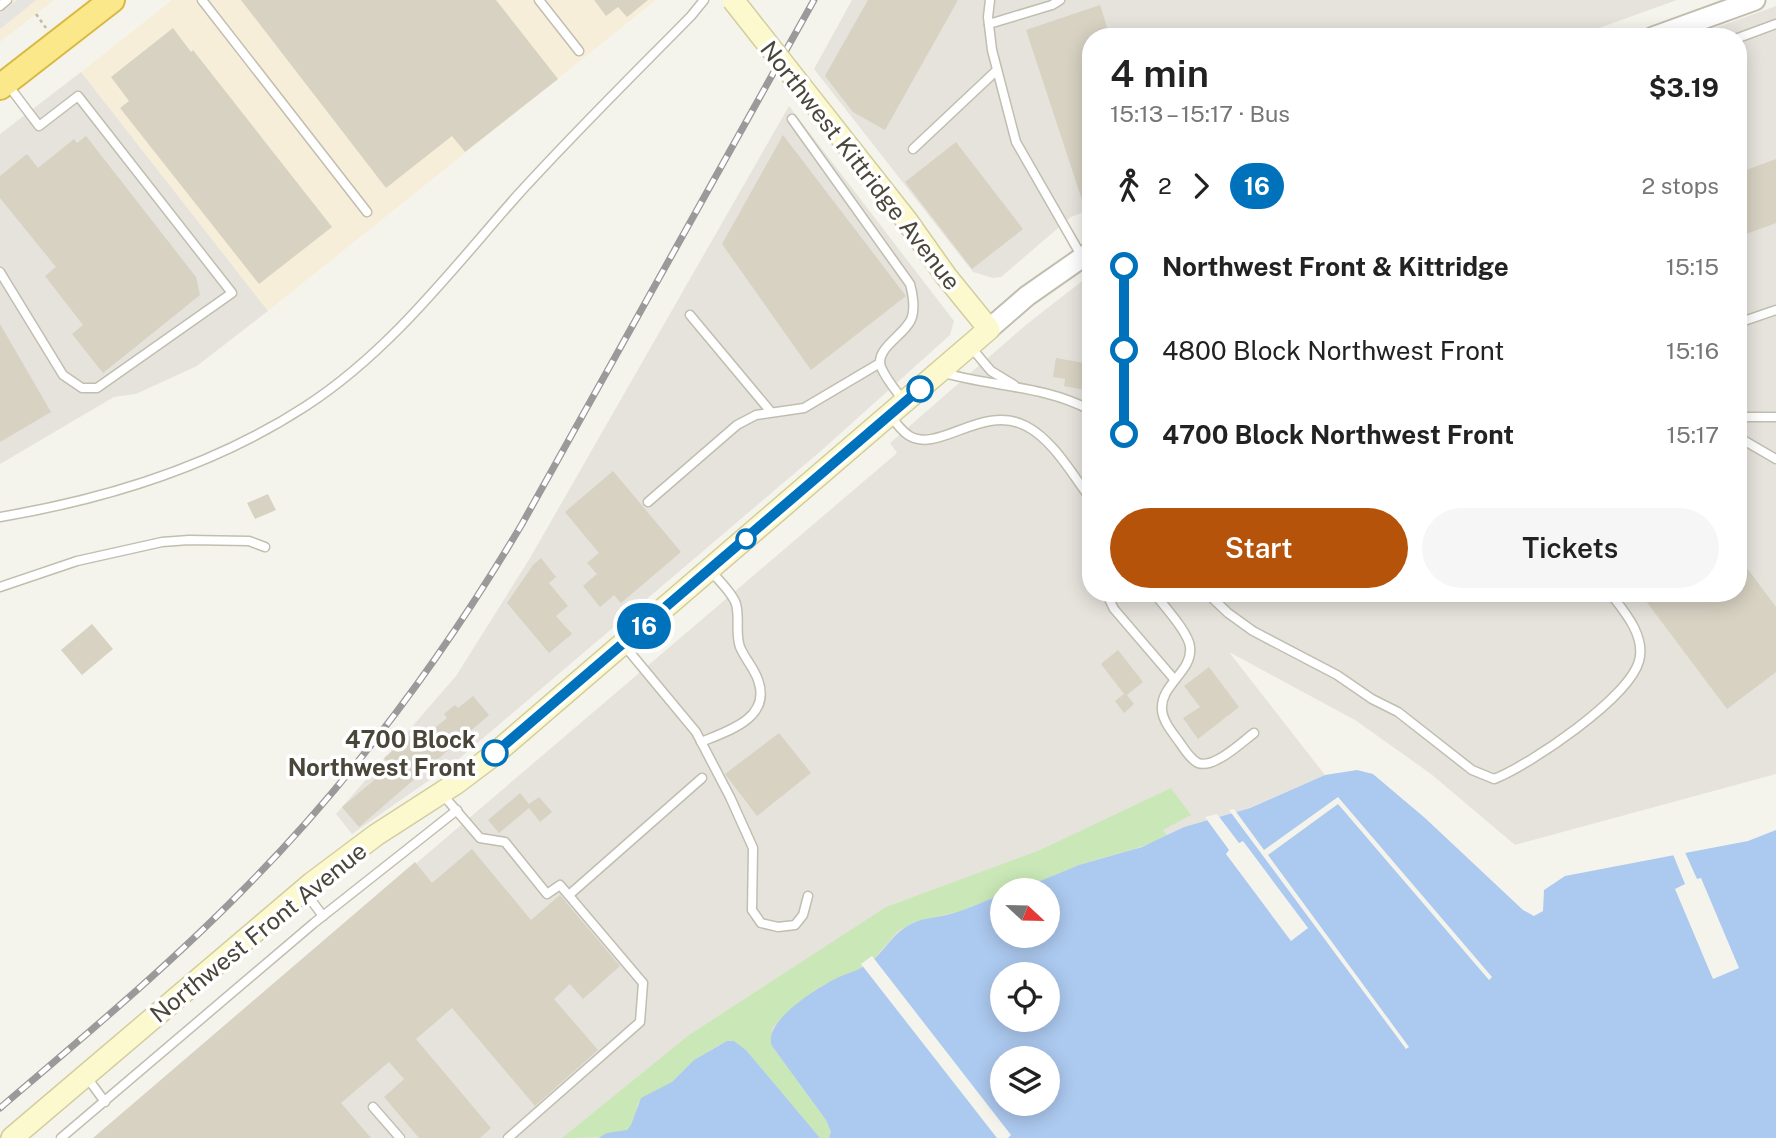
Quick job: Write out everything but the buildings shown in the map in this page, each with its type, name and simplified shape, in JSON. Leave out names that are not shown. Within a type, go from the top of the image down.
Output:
[{"type":"highway","points":[[3,85],[110,1]]},
{"type":"main road","name":"Northwest Kittridge Avenue","points":[[733,0],[989,329]]},
{"type":"main road","name":"Northwest Front Avenue","points":[[12,1138],[303,890],[376,835],[442,793],[491,757],[989,329]]},
{"type":"street","points":[[1678,28],[1755,0]]},
{"type":"street","name":"Northwest Front Avenue","points":[[989,329],[1027,296],[1082,257]]},
{"type":"lane","points":[[0,6],[7,0]]},
{"type":"lane","points":[[202,0],[367,212]]},
{"type":"lane","points":[[539,0],[579,51]]},
{"type":"lane","points":[[0,517],[82,502],[125,489],[252,438],[327,391],[417,311],[579,128],[704,0]]},
{"type":"lane","points":[[990,0],[989,24],[997,70],[1017,142],[1082,248]]},
{"type":"lane","points":[[989,24],[1052,5],[1060,0]]},
{"type":"lane","points":[[1747,35],[1776,24]]},
{"type":"lane","points":[[913,149],[997,70]]},
{"type":"lane","points":[[0,272],[64,375],[82,388],[97,388],[232,293],[78,96],[39,126],[3,85]]},
{"type":"lane","points":[[792,119],[910,284],[914,296],[911,321],[884,351],[880,363],[909,435],[921,439],[939,437],[994,419],[1017,422],[1042,437],[1082,488]]},
{"type":"lane","points":[[1747,320],[1776,310]]},
{"type":"lane","points":[[690,315],[771,412]]},
{"type":"lane","points":[[970,346],[991,371],[1023,389]]},
{"type":"lane","points":[[648,502],[737,425],[756,415],[804,408],[880,363]]},
{"type":"lane","points":[[940,371],[981,383],[1045,392],[1082,407]]},
{"type":"lane","points":[[1747,417],[1776,417]]},
{"type":"lane","points":[[1747,442],[1776,459]]},
{"type":"lane","points":[[0,587],[55,567],[162,542],[249,541],[265,547]]},
{"type":"lane","points":[[701,742],[747,721],[756,711],[762,697],[755,672],[741,648],[737,634],[736,605],[710,570]]},
{"type":"lane","points":[[1110,602],[1174,679]]},
{"type":"lane","points":[[1161,602],[1188,640],[1191,649],[1185,667],[1174,679],[1162,700],[1162,713],[1168,727],[1189,756],[1206,764],[1215,761],[1254,733]]},
{"type":"lane","points":[[1216,602],[1253,631],[1337,675],[1372,699],[1398,712],[1472,770],[1494,779],[1540,755],[1600,710],[1631,676],[1639,660],[1639,642],[1629,618],[1617,602]]},
{"type":"lane","points":[[623,644],[696,732],[730,797],[753,848],[752,910],[761,923],[778,927],[795,925],[803,915],[808,897]]},
{"type":"lane","points":[[569,895],[702,778]]},
{"type":"lane","points":[[442,793],[481,838],[505,842],[548,894],[560,885],[643,983],[640,1022],[508,1138]]},
{"type":"lane","points":[[61,1138],[323,916],[457,810]]},
{"type":"lane","points":[[303,890],[323,916]]},
{"type":"lane","points":[[86,1076],[104,1102]]},
{"type":"lane","points":[[373,1107],[400,1138]]},
{"type":"shaded area","points":[[0,0],[54,0],[0,42]]},
{"type":"shaded area","points":[[17,0],[36,0],[0,29],[0,13]]},
{"type":"shaded area","points":[[172,0],[656,0],[268,311],[81,72]]},
{"type":"shaded area","points":[[852,0],[1677,0],[1599,28],[1082,28],[1082,213],[1071,217],[1001,277],[993,278],[973,272],[814,69]]},
{"type":"shaded area","points":[[1776,6],[1776,774],[1515,845],[1431,774],[1355,720],[1229,652],[1325,775],[1249,808],[1184,827],[1157,841],[1053,878],[990,878],[990,916],[829,1138],[820,1138],[815,1134],[598,1138],[94,1138],[897,453],[890,443],[1027,324],[1082,281],[1082,602],[1747,602],[1747,28],[1715,28]]},
{"type":"shaded area","points":[[81,72],[268,311],[197,366],[136,394],[114,397],[0,464],[0,134]]},
{"type":"shaded area","points":[[789,106],[954,321],[950,335],[822,450],[454,763],[352,834],[336,814],[456,676],[530,558]]},
{"type":"green space","points":[[1171,788],[1191,815],[1163,830],[1167,836],[1156,841],[1079,865],[1048,878],[990,878],[990,899],[961,911],[914,922],[898,931],[872,961],[821,986],[798,1003],[772,1028],[772,1046],[826,1120],[831,1132],[829,1138],[820,1138],[746,1050],[734,1041],[719,1045],[694,1060],[672,1082],[638,1103],[630,1127],[623,1132],[587,1138],[562,1138],[689,1035],[886,907],[1040,850]]},
{"type":"water","points":[[1357,770],[1373,774],[1425,818],[1523,910],[1534,916],[1543,911],[1544,890],[1565,876],[1748,841],[1776,830],[1776,1138],[829,1138],[831,1132],[826,1120],[772,1046],[771,1037],[775,1027],[803,999],[867,964],[900,931],[911,924],[990,899],[990,948],[1060,948],[1060,878],[1048,878],[1079,865],[1142,847],[1184,827],[1250,808],[1325,775]]},
{"type":"water","points":[[727,1041],[734,1041],[746,1050],[820,1138],[598,1138],[607,1133],[627,1130],[641,1098],[672,1082],[694,1060]]},
{"type":"pier","points":[[1338,797],[1492,977],[1489,980],[1338,804],[1268,855],[1409,1047],[1406,1049],[1229,810],[1234,809],[1264,850]]},
{"type":"pier","points":[[1217,814],[1239,843],[1243,841],[1308,928],[1291,941],[1226,854],[1229,850],[1205,817]]},
{"type":"pier","points":[[1684,850],[1697,879],[1701,878],[1739,968],[1713,979],[1675,889],[1685,884],[1672,852]]},
{"type":"pier","points":[[872,956],[990,1108],[990,1116],[996,1116],[1011,1135],[1008,1138],[997,1138],[861,964]]},
{"type":"railway","points":[[0,1108],[153,976],[212,921],[319,808],[393,717],[460,622],[522,524],[814,0]]},
{"type":"bus line","name":"16","points":[[495,753],[920,389]]},
{"type":"place","name":"4700 Block Northwest Front","points":[[495,753]]}]
